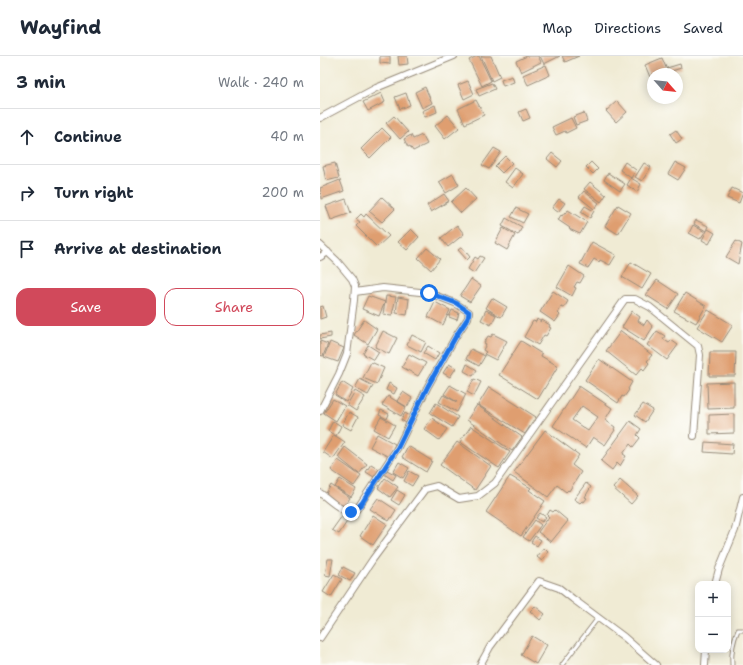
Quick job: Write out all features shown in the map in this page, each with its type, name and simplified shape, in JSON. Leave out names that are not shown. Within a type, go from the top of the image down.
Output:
[{"type":"street","points":[[320,118],[376,88],[454,56]]},
{"type":"street","points":[[320,245],[337,261],[352,279],[355,286],[347,354],[339,374],[320,411]]},
{"type":"street","points":[[320,257],[328,252]]},
{"type":"street","points":[[320,493],[341,509],[347,511],[353,512],[360,506],[398,447],[428,386],[456,336],[468,318],[469,312],[456,303],[429,293],[384,288],[355,292]]},
{"type":"street","points":[[320,638],[373,559],[425,489],[437,486],[459,499],[478,496],[495,483],[624,299],[635,299],[650,307],[698,346],[700,355],[694,436]]},
{"type":"street","points":[[717,581],[719,569],[735,530],[743,497]]},
{"type":"street","points":[[480,665],[490,647],[539,581],[559,588],[624,637],[656,665]]},
{"type":"street","points":[[705,665],[706,653]]},
{"type":"lane","points":[[562,665],[598,618]]},
{"type":"lane","points":[[732,665],[731,656],[735,637],[738,630],[743,630]]},
{"type":"building","points":[[380,56],[390,56],[390,64],[380,63]]},
{"type":"building","points":[[398,56],[407,56],[408,64],[399,65]]},
{"type":"building","points":[[479,56],[491,81],[482,86],[469,60]]},
{"type":"building","points":[[481,56],[491,56],[500,77],[492,81]]},
{"type":"building","points":[[527,56],[538,56],[541,62],[521,72],[516,61]]},
{"type":"building","points":[[540,56],[560,56],[544,64]]},
{"type":"building","points":[[562,56],[579,56],[565,62]]},
{"type":"building","points":[[662,58],[666,68],[647,68],[647,70],[645,65]]},
{"type":"building","points":[[680,64],[681,68],[667,68]]},
{"type":"building","points":[[546,65],[550,75],[528,85],[523,75]]},
{"type":"building","points":[[512,76],[514,82],[503,86],[501,80]]},
{"type":"building","points":[[468,81],[474,94],[464,99],[458,85]]},
{"type":"building","points":[[492,83],[495,89],[479,96],[476,89]]},
{"type":"building","points":[[425,87],[432,103],[422,108],[415,92]]},
{"type":"building","points":[[381,93],[385,102],[368,111],[363,102]]},
{"type":"building","points":[[406,93],[410,105],[400,109],[395,97]]},
{"type":"building","points":[[476,100],[484,115],[465,124],[458,109]]},
{"type":"building","points":[[617,101],[627,112],[616,122],[606,111]]},
{"type":"building","points":[[435,105],[437,112],[425,117],[422,111]]},
{"type":"building","points":[[526,109],[530,118],[523,121],[519,112]]},
{"type":"building","points":[[584,113],[587,121],[576,125],[573,117]]},
{"type":"building","points":[[448,115],[459,128],[445,139],[435,126]]},
{"type":"building","points":[[394,116],[408,132],[400,139],[386,123]]},
{"type":"building","points":[[571,118],[576,128],[566,133],[565,131],[556,135],[552,127]]},
{"type":"building","points":[[382,128],[391,137],[370,158],[361,149]]},
{"type":"building","points":[[676,130],[682,139],[676,143],[670,134]]},
{"type":"building","points":[[411,135],[413,139],[422,135],[427,144],[413,151],[410,146],[408,147],[404,139]]},
{"type":"building","points":[[494,148],[501,152],[489,169],[482,165]]},
{"type":"building","points":[[552,153],[562,161],[557,167],[547,159]]},
{"type":"building","points":[[505,156],[512,163],[502,173],[495,166]]},
{"type":"building","points":[[591,162],[598,169],[593,174],[586,167]]},
{"type":"building","points":[[625,162],[636,170],[631,178],[620,170]]},
{"type":"building","points":[[675,162],[686,168],[678,180],[668,174]]},
{"type":"building","points":[[335,163],[339,178],[326,181],[323,166]]},
{"type":"building","points":[[644,163],[651,167],[642,181],[635,177]]},
{"type":"building","points":[[515,168],[523,174],[513,188],[505,182]]},
{"type":"building","points":[[608,173],[625,184],[620,191],[604,180]]},
{"type":"building","points":[[453,174],[459,185],[446,193],[439,182]]},
{"type":"building","points":[[631,178],[641,184],[637,192],[627,185]]},
{"type":"building","points":[[340,180],[344,191],[321,199],[320,188]]},
{"type":"building","points":[[590,182],[606,195],[601,202],[584,189]]},
{"type":"building","points":[[466,188],[476,199],[461,213],[451,202]]},
{"type":"building","points":[[732,188],[743,193],[739,203],[727,198]]},
{"type":"building","points":[[584,191],[599,203],[594,209],[579,197]]},
{"type":"building","points":[[444,194],[449,201],[431,212],[427,205]]},
{"type":"building","points":[[382,197],[395,209],[382,222],[369,211]]},
{"type":"building","points":[[346,199],[351,213],[331,220],[326,206]]},
{"type":"building","points":[[559,199],[565,203],[558,212],[552,208]]},
{"type":"building","points":[[618,205],[631,213],[618,234],[605,226]]},
{"type":"building","points":[[585,206],[594,211],[590,218],[581,212]]},
{"type":"building","points":[[516,208],[528,214],[523,223],[511,217]]},
{"type":"building","points":[[568,210],[587,222],[580,234],[569,229],[570,228],[558,220],[561,215],[562,216]]},
{"type":"building","points":[[361,214],[364,217],[366,214],[389,236],[377,247],[356,226],[360,222],[356,219]]},
{"type":"building","points":[[506,218],[522,227],[518,235],[502,226]]},
{"type":"building","points":[[696,220],[708,226],[706,231],[694,224]]},
{"type":"building","points":[[457,225],[464,234],[448,247],[441,238]]},
{"type":"building","points":[[693,225],[705,232],[700,239],[689,233]]},
{"type":"building","points":[[503,228],[515,235],[507,250],[495,243]]},
{"type":"building","points":[[411,229],[419,237],[407,250],[398,242]]},
{"type":"building","points":[[708,229],[715,233],[709,244],[702,240]]},
{"type":"building","points":[[736,241],[742,244],[738,264],[726,257]]},
{"type":"building","points":[[592,242],[616,255],[610,265],[594,259],[588,268],[580,264]]},
{"type":"building","points":[[462,247],[470,257],[467,260],[458,250]]},
{"type":"building","points":[[427,248],[440,259],[431,270],[418,258]]},
{"type":"building","points":[[480,256],[484,258],[474,273],[468,269],[475,257],[478,259]]},
{"type":"building","points":[[631,262],[651,274],[642,289],[622,277]]},
{"type":"building","points":[[569,266],[584,276],[580,283],[577,282],[574,287],[576,288],[572,296],[557,287]]},
{"type":"building","points":[[471,279],[481,286],[470,302],[460,296]]},
{"type":"building","points":[[657,280],[678,294],[668,309],[646,295]]},
{"type":"building","points":[[553,291],[568,301],[564,308],[561,307],[558,313],[560,315],[555,322],[540,312]]},
{"type":"building","points":[[685,293],[706,306],[696,323],[674,311]]},
{"type":"building","points":[[368,296],[385,302],[379,316],[362,309]]},
{"type":"building","points":[[386,296],[396,297],[392,315],[383,314]]},
{"type":"building","points":[[398,297],[409,299],[407,315],[396,313]]},
{"type":"building","points":[[492,298],[507,307],[501,317],[486,308]]},
{"type":"building","points":[[435,302],[450,310],[443,325],[428,317]]},
{"type":"building","points":[[323,306],[326,317],[320,319],[320,307]]},
{"type":"building","points":[[452,310],[459,313],[457,320],[449,317]]},
{"type":"building","points":[[486,310],[496,315],[491,325],[481,320]]},
{"type":"building","points":[[708,310],[733,325],[722,342],[697,327]]},
{"type":"building","points":[[632,311],[640,317],[638,321],[644,325],[647,320],[653,327],[644,341],[622,327]]},
{"type":"building","points":[[537,319],[550,325],[549,327],[551,328],[546,336],[544,335],[538,345],[524,337],[533,321],[536,322]]},
{"type":"building","points":[[364,320],[377,329],[368,344],[354,335]]},
{"type":"building","points":[[383,331],[397,338],[389,354],[375,347]]},
{"type":"building","points":[[621,331],[652,355],[647,361],[649,363],[644,370],[642,368],[636,375],[606,351]]},
{"type":"building","points":[[657,331],[665,336],[663,339],[669,343],[671,340],[678,345],[667,360],[647,345]]},
{"type":"building","points":[[331,333],[331,337],[320,339],[320,335]]},
{"type":"building","points":[[493,334],[507,341],[496,360],[484,354],[486,352],[483,350],[486,344],[484,343],[488,336],[491,337]]},
{"type":"building","points":[[412,335],[426,342],[421,352],[407,345]]},
{"type":"building","points":[[320,341],[328,344],[323,356],[320,355]]},
{"type":"building","points":[[521,341],[542,354],[541,356],[558,366],[538,399],[499,375]]},
{"type":"building","points":[[330,342],[344,348],[338,362],[324,357]]},
{"type":"building","points":[[368,345],[379,352],[374,360],[363,354]]},
{"type":"building","points":[[428,346],[439,353],[435,360],[423,353]]},
{"type":"building","points":[[471,349],[485,356],[479,366],[466,359]]},
{"type":"building","points":[[710,352],[736,352],[735,376],[709,376]]},
{"type":"building","points":[[409,354],[426,363],[418,376],[402,367]]},
{"type":"building","points":[[599,359],[632,382],[628,389],[629,390],[624,397],[622,396],[618,403],[585,380]]},
{"type":"building","points":[[371,362],[384,368],[377,384],[363,378]]},
{"type":"building","points":[[449,364],[456,368],[450,377],[443,373]]},
{"type":"building","points":[[467,364],[477,370],[473,376],[464,371]]},
{"type":"building","points":[[360,379],[373,386],[368,395],[355,388]]},
{"type":"building","points":[[474,379],[481,382],[474,396],[467,392]]},
{"type":"building","points":[[342,382],[353,389],[346,402],[335,395]]},
{"type":"building","points":[[734,382],[734,408],[708,409],[707,383]]},
{"type":"building","points":[[389,383],[397,388],[394,394],[386,390]]},
{"type":"building","points":[[450,385],[466,394],[457,412],[439,402],[443,395],[457,402],[444,394]]},
{"type":"building","points":[[579,386],[612,408],[605,420],[615,427],[615,430],[605,445],[593,437],[586,448],[553,426]],"holes":[[[582,406],[598,417],[588,431],[572,420]]]},
{"type":"building","points":[[489,387],[536,417],[525,434],[478,405]]},
{"type":"building","points":[[355,391],[365,397],[356,411],[347,405]]},
{"type":"building","points":[[403,392],[412,398],[407,407],[397,401]]},
{"type":"building","points":[[388,396],[406,407],[401,416],[382,405]]},
{"type":"building","points":[[333,399],[345,406],[336,421],[324,413]]},
{"type":"building","points":[[436,403],[458,417],[452,427],[430,413]]},
{"type":"building","points":[[643,404],[653,410],[645,422],[635,415]]},
{"type":"building","points":[[477,405],[522,437],[512,451],[467,420]]},
{"type":"building","points":[[381,410],[389,414],[387,419],[379,415]]},
{"type":"building","points":[[349,412],[358,417],[351,430],[342,425]]},
{"type":"building","points":[[405,413],[410,416],[406,423],[401,420]]},
{"type":"building","points":[[734,414],[734,433],[709,434],[709,415]]},
{"type":"building","points":[[381,417],[395,425],[388,437],[374,429]]},
{"type":"building","points":[[432,418],[447,429],[439,440],[424,429]]},
{"type":"building","points":[[333,421],[341,426],[336,436],[328,431]]},
{"type":"building","points":[[630,421],[641,429],[637,435],[640,438],[633,447],[630,444],[623,454],[626,456],[620,466],[617,463],[612,470],[601,461]]},
{"type":"building","points":[[471,426],[510,452],[499,468],[460,442]]},
{"type":"building","points":[[545,430],[579,455],[572,465],[581,472],[569,491],[568,490],[566,492],[557,485],[548,497],[514,472]]},
{"type":"building","points":[[377,434],[395,444],[389,457],[370,447]]},
{"type":"building","points":[[334,435],[345,442],[333,459],[323,452]]},
{"type":"building","points":[[457,442],[491,466],[475,490],[440,465]]},
{"type":"building","points":[[705,442],[733,444],[732,454],[704,452]]},
{"type":"building","points":[[408,446],[432,461],[426,472],[402,457]]},
{"type":"building","points":[[345,447],[367,464],[359,474],[338,457]]},
{"type":"building","points":[[338,460],[361,476],[354,486],[331,470]]},
{"type":"building","points":[[399,462],[409,468],[403,478],[393,472]]},
{"type":"building","points":[[371,464],[379,469],[374,477],[366,472]]},
{"type":"building","points":[[387,470],[396,475],[393,480],[384,474]]},
{"type":"building","points":[[409,471],[418,476],[412,486],[404,481]]},
{"type":"building","points":[[510,476],[531,488],[529,490],[545,501],[521,536],[486,512]]},
{"type":"building","points":[[385,478],[398,487],[390,497],[378,488]]},
{"type":"building","points":[[340,479],[356,489],[351,497],[335,487]]},
{"type":"building","points":[[620,480],[638,496],[631,504],[613,488]]},
{"type":"building","points":[[586,483],[591,487],[585,497],[587,498],[584,502],[582,501],[580,503],[574,499]]},
{"type":"building","points":[[331,485],[350,498],[343,508],[325,495]]},
{"type":"building","points":[[397,490],[405,495],[399,505],[391,500]]},
{"type":"building","points":[[378,498],[396,510],[389,521],[370,509]]},
{"type":"building","points":[[550,510],[553,512],[555,510],[568,521],[551,542],[538,532],[549,517],[547,515]]},
{"type":"building","points":[[540,513],[546,517],[542,522],[536,518]]},
{"type":"building","points":[[373,515],[387,524],[373,545],[360,536]]},
{"type":"building","points":[[342,516],[348,520],[339,534],[332,530]]},
{"type":"building","points":[[535,520],[541,525],[529,541],[523,537]]},
{"type":"building","points":[[535,536],[541,540],[537,546],[531,542]]},
{"type":"building","points":[[544,548],[548,552],[542,561],[537,557]]},
{"type":"building","points":[[328,559],[333,559],[330,576],[325,575]]},
{"type":"building","points":[[343,567],[355,573],[350,581],[339,575]]},
{"type":"building","points":[[334,574],[342,579],[331,597],[323,592]]},
{"type":"building","points":[[535,606],[545,614],[540,620],[530,611]]},
{"type":"building","points":[[532,636],[547,645],[536,664],[521,655]]},
{"type":"route","points":[[351,512],[357,509],[362,503],[398,447],[428,386],[456,336],[468,318],[469,312],[456,303],[429,293]]}]
